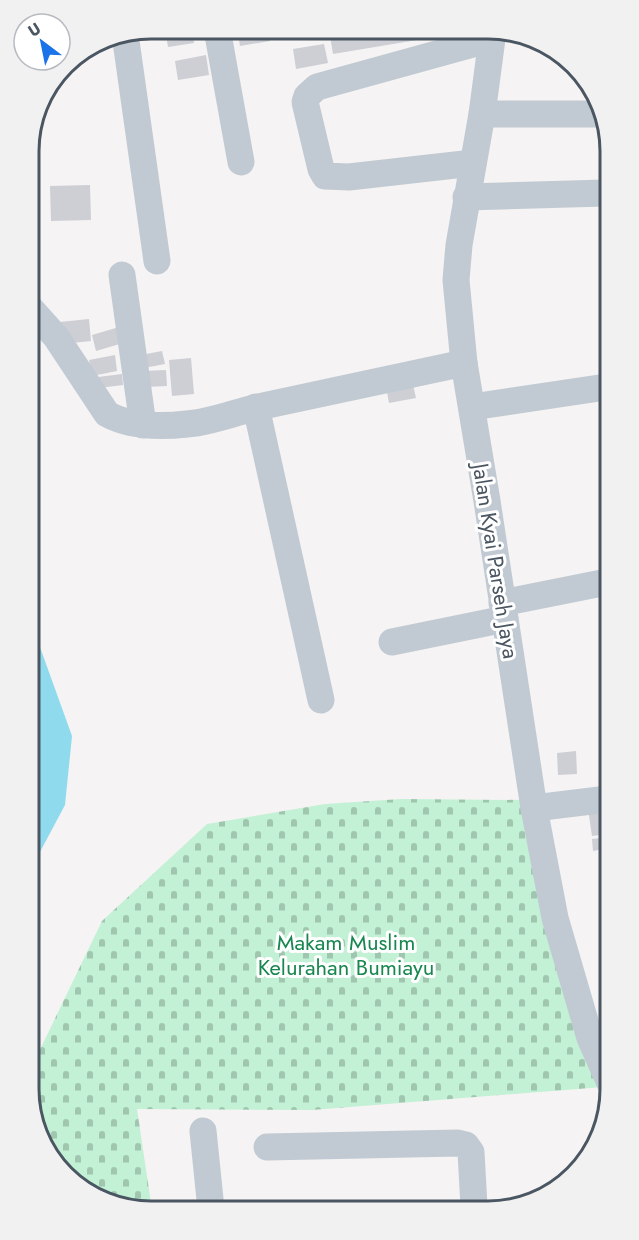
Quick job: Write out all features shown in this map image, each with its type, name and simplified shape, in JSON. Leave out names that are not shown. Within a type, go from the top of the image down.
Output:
[{"type":"street","points":[[219,39],[241,162]]},
{"type":"street","points":[[473,163],[349,177],[325,176],[321,169],[305,102],[307,96],[316,87],[478,39]]},
{"type":"street","name":"Jalan Kyai Parseh Jaya","points":[[491,39],[482,114],[466,197],[456,280],[464,363],[534,808],[555,918],[590,1038],[600,1060]]},
{"type":"street","points":[[126,42],[157,261]]},
{"type":"street","points":[[482,114],[594,114]]},
{"type":"street","points":[[466,197],[600,193]]},
{"type":"street","points":[[122,275],[143,425]]},
{"type":"street","points":[[39,318],[56,337],[107,414],[120,421],[143,425],[210,421],[255,407],[464,363]]},
{"type":"street","points":[[472,408],[600,388]]},
{"type":"street","points":[[255,407],[321,700]]},
{"type":"street","points":[[392,642],[600,584]]},
{"type":"street","points":[[534,808],[600,800]]},
{"type":"street","points":[[203,1131],[210,1201]]},
{"type":"street","points":[[267,1147],[458,1143],[465,1145],[471,1152],[474,1201]]},
{"type":"green space","name":"Makam Muslim Kelurahan Bumiayu","points":[[401,799],[524,800],[600,1076],[600,1087],[312,1110],[137,1109],[151,1201],[115,1195],[89,1182],[67,1163],[45,1125],[40,1103],[39,1052],[102,921],[207,824],[325,804]]},
{"type":"water","points":[[39,644],[72,736],[65,805],[39,854]]},
{"type":"building","points":[[167,39],[193,39],[194,43],[168,47]]},
{"type":"building","points":[[239,39],[270,39],[270,41],[240,46]]},
{"type":"building","points":[[330,39],[423,39],[333,54]]},
{"type":"building","points":[[324,44],[328,63],[296,69],[293,49]]},
{"type":"building","points":[[206,55],[209,75],[178,80],[175,61]]},
{"type":"building","points":[[90,185],[91,220],[51,221],[50,186]]},
{"type":"building","points":[[89,319],[91,341],[62,344],[60,322]]},
{"type":"building","points":[[119,327],[123,343],[96,351],[92,335]]},
{"type":"building","points":[[162,351],[165,364],[144,368],[141,355]]},
{"type":"building","points":[[115,355],[117,371],[92,376],[89,360]]},
{"type":"building","points":[[191,358],[194,394],[172,396],[169,360]]},
{"type":"building","points":[[166,370],[167,386],[145,387],[144,371]]},
{"type":"building","points":[[122,374],[123,385],[91,389],[90,378]]},
{"type":"building","points":[[411,376],[416,398],[389,403],[385,381]]},
{"type":"building","points":[[576,751],[577,774],[558,775],[557,753]]},
{"type":"building","points":[[600,807],[600,835],[592,836],[588,809]]},
{"type":"building","points":[[600,838],[600,850],[593,851],[592,839]]}]
